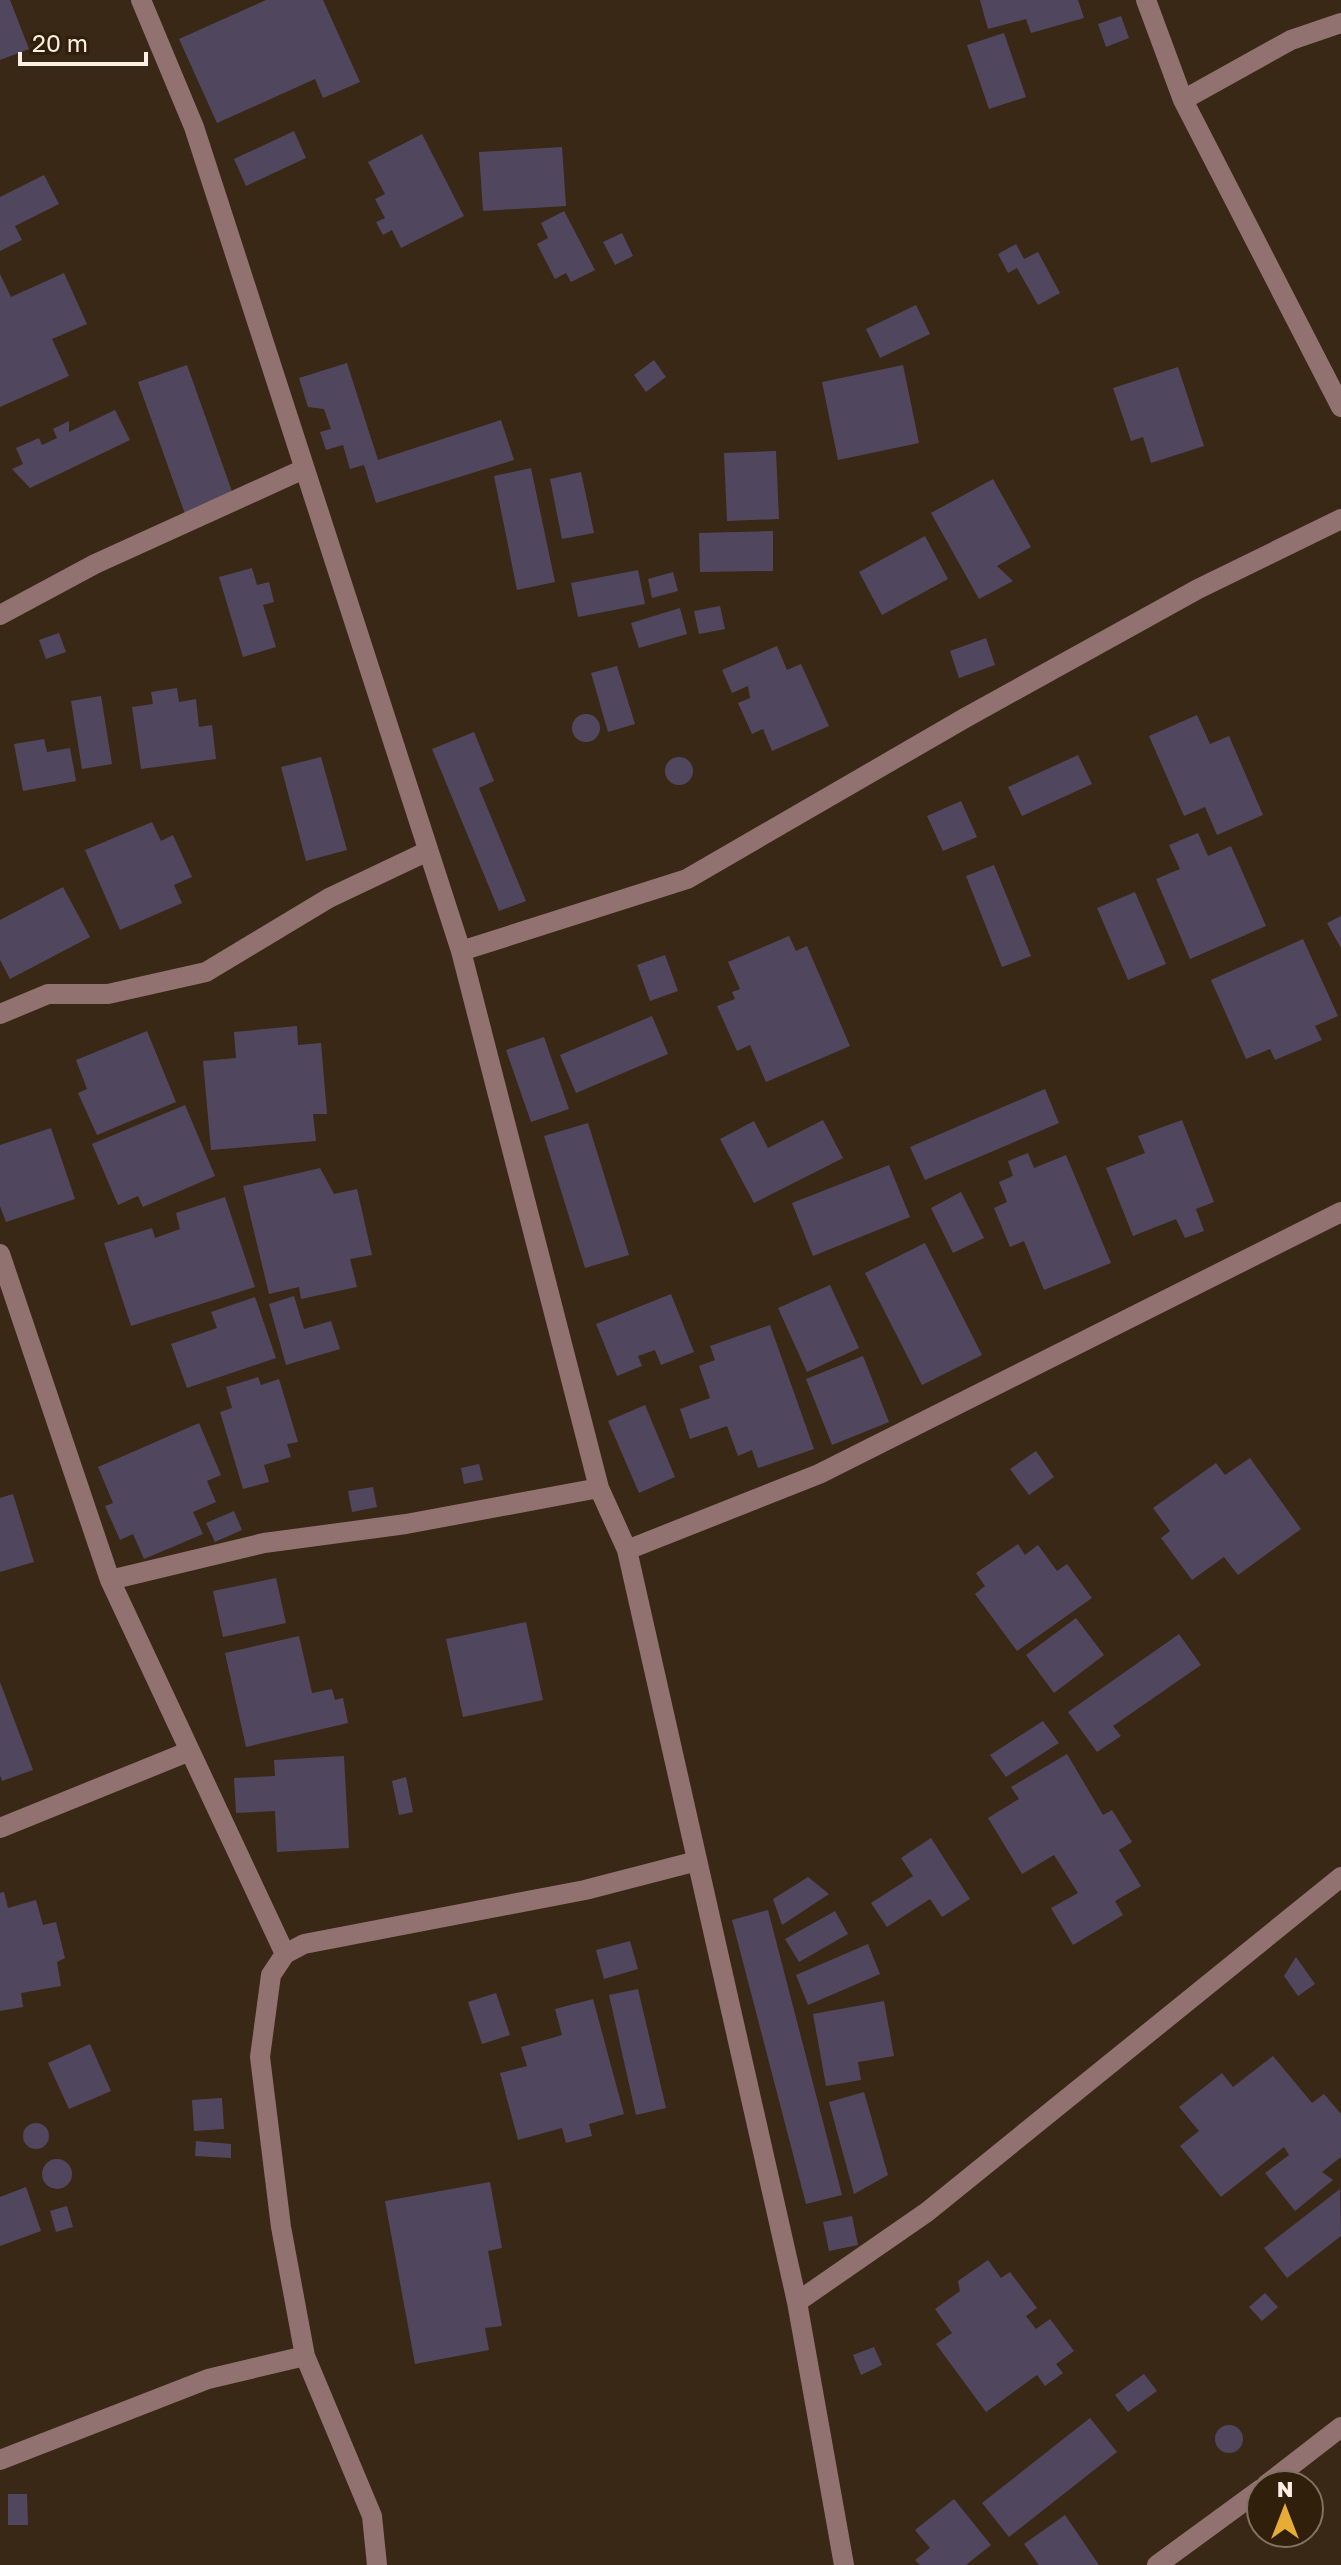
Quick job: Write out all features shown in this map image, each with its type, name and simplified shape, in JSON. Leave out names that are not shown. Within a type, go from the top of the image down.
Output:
[{"type":"street","points":[[141,0],[194,127],[461,951],[599,1488],[627,1550],[797,2302],[844,2565]]},
{"type":"street","points":[[1146,0],[1183,100],[1341,407]]},
{"type":"street","points":[[1183,100],[1291,40],[1341,23]]},
{"type":"street","points":[[0,615],[95,564],[304,469]]},
{"type":"street","points":[[461,951],[687,879],[1157,612],[1341,519]]},
{"type":"street","points":[[0,1014],[48,994],[108,994],[206,972],[329,898],[428,851]]},
{"type":"street","points":[[627,1550],[819,1474],[1341,1212]]},
{"type":"street","points":[[0,1254],[9,1310],[110,1580],[285,1954]]},
{"type":"street","points":[[110,1580],[264,1543],[406,1524],[599,1488]]},
{"type":"street","points":[[0,1828],[190,1751]]},
{"type":"street","points":[[377,2565],[372,2516],[305,2356],[281,2227],[260,2057],[266,1992],[285,1954],[304,1944],[585,1890],[697,1861]]},
{"type":"street","points":[[797,2302],[927,2212],[1341,1877]]},
{"type":"street","points":[[0,2460],[208,2379],[305,2356]]},
{"type":"street","points":[[1286,2469],[1341,2427]]},
{"type":"street","points":[[1157,2565],[1245,2500]]},
{"type":"building","points":[[0,0],[10,0],[29,49],[0,60]]},
{"type":"building","points":[[266,0],[323,0],[360,82],[323,98],[315,79],[217,123],[179,39]]},
{"type":"building","points":[[980,0],[1078,0],[1084,18],[1031,33],[1026,19],[988,29]]},
{"type":"building","points":[[1121,16],[1129,38],[1106,47],[1098,24]]},
{"type":"building","points":[[1004,33],[1026,97],[989,109],[967,45]]},
{"type":"building","points":[[294,131],[306,158],[246,186],[234,159]]},
{"type":"building","points":[[422,134],[464,216],[401,248],[392,230],[383,235],[376,222],[385,218],[375,199],[385,194],[368,162]]},
{"type":"building","points":[[562,147],[566,206],[483,211],[479,152]]},
{"type":"building","points":[[44,175],[59,204],[15,226],[22,240],[0,251],[0,197]]},
{"type":"building","points":[[564,211],[595,270],[571,282],[566,273],[555,279],[537,244],[548,238],[541,223]]},
{"type":"building","points":[[622,233],[633,256],[615,265],[603,242]]},
{"type":"building","points":[[1016,244],[1024,259],[1038,252],[1060,293],[1038,305],[1017,268],[1008,273],[998,254]]},
{"type":"building","points":[[64,273],[87,324],[52,339],[69,376],[0,407],[0,274],[11,297]]},
{"type":"building","points":[[916,305],[930,334],[880,358],[866,329]]},
{"type":"building","points":[[654,360],[666,377],[646,392],[634,375]]},
{"type":"building","points":[[347,363],[378,460],[501,420],[514,460],[376,503],[364,465],[350,469],[343,445],[326,450],[320,432],[331,429],[324,409],[308,407],[299,378]]},
{"type":"building","points":[[187,365],[234,497],[185,514],[138,382]]},
{"type":"building","points":[[903,365],[919,443],[838,460],[822,382]]},
{"type":"building","points":[[1178,367],[1204,446],[1151,463],[1143,437],[1131,441],[1113,388]]},
{"type":"building","points":[[115,410],[130,440],[30,488],[12,469],[23,464],[16,448],[39,438],[42,445],[57,438],[53,429],[69,421],[69,432]]},
{"type":"building","points":[[776,451],[779,519],[727,521],[724,453]]},
{"type":"building","points":[[531,468],[555,582],[517,590],[494,476]]},
{"type":"building","points":[[581,472],[594,533],[562,539],[550,479]]},
{"type":"building","points":[[993,479],[1031,547],[997,566],[1013,581],[979,599],[931,513]]},
{"type":"building","points":[[773,531],[773,571],[700,572],[699,533]]},
{"type":"building","points":[[925,536],[948,579],[882,615],[859,572]]},
{"type":"building","points":[[252,568],[257,585],[269,582],[274,602],[263,605],[276,647],[243,657],[219,577]]},
{"type":"building","points":[[638,570],[645,604],[578,617],[571,583]]},
{"type":"building","points":[[673,572],[678,591],[652,598],[648,579]]},
{"type":"building","points":[[720,606],[725,629],[699,634],[694,611]]},
{"type":"building","points":[[680,608],[687,634],[639,648],[631,623]]},
{"type":"building","points":[[59,633],[66,652],[46,659],[39,640]]},
{"type":"building","points":[[986,638],[995,665],[959,678],[950,651]]},
{"type":"building","points":[[777,646],[787,670],[801,664],[829,726],[772,751],[763,729],[752,734],[738,703],[750,698],[748,686],[732,693],[722,670]]},
{"type":"building","points":[[617,666],[635,724],[608,732],[591,673]]},
{"type":"building","points":[[177,688],[179,702],[196,699],[199,727],[212,725],[216,759],[141,769],[132,707],[153,704],[151,692]]},
{"type":"building","points":[[101,696],[112,764],[82,769],[71,701]]},
{"type":"building","points":[[586,714],[596,718],[600,728],[596,738],[586,742],[576,738],[572,728],[576,718]]},
{"type":"building","points":[[1197,715],[1210,744],[1229,736],[1263,815],[1217,835],[1205,807],[1184,816],[1149,736]]},
{"type":"building","points":[[474,732],[494,781],[479,788],[526,901],[499,911],[432,749]]},
{"type":"building","points":[[44,739],[47,752],[70,748],[76,781],[23,791],[14,744]]},
{"type":"building","points":[[1078,755],[1092,784],[1022,816],[1008,787]]},
{"type":"building","points":[[321,757],[347,850],[306,861],[281,767]]},
{"type":"building","points":[[679,757],[689,761],[693,771],[689,781],[679,785],[669,781],[665,771],[669,761]]},
{"type":"building","points":[[961,801],[977,837],[943,851],[927,816]]},
{"type":"building","points":[[152,822],[161,841],[173,835],[192,877],[174,885],[182,903],[120,930],[85,850]]},
{"type":"building","points":[[1198,833],[1208,856],[1231,846],[1266,926],[1190,959],[1156,879],[1180,869],[1169,845]]},
{"type":"building","points":[[994,865],[1031,956],[1002,967],[966,876]]},
{"type":"building","points":[[63,887],[90,937],[10,979],[0,960],[0,920]]},
{"type":"building","points":[[1135,892],[1166,964],[1128,980],[1097,908]]},
{"type":"building","points":[[1341,916],[1341,948],[1327,923]]},
{"type":"building","points":[[789,936],[796,951],[807,946],[850,1046],[766,1082],[750,1045],[737,1051],[717,1006],[735,999],[732,992],[740,989],[728,962]]},
{"type":"building","points":[[1303,939],[1338,1016],[1315,1026],[1322,1040],[1275,1060],[1270,1049],[1246,1059],[1211,980]]},
{"type":"building","points":[[665,955],[678,991],[650,1001],[637,965]]},
{"type":"building","points":[[652,1016],[668,1054],[576,1093],[560,1055]]},
{"type":"building","points":[[297,1026],[298,1045],[321,1043],[327,1114],[313,1114],[316,1141],[211,1150],[203,1061],[236,1058],[234,1032]]},
{"type":"building","points":[[147,1031],[176,1102],[97,1135],[78,1093],[87,1089],[76,1060]]},
{"type":"building","points":[[544,1037],[569,1109],[531,1122],[506,1050]]},
{"type":"building","points":[[1045,1089],[1059,1123],[925,1180],[910,1147]]},
{"type":"building","points":[[185,1105],[215,1176],[143,1207],[138,1196],[118,1205],[92,1144]]},
{"type":"building","points":[[823,1120],[843,1158],[754,1203],[720,1139],[754,1121],[768,1148]]},
{"type":"building","points":[[1182,1120],[1214,1202],[1196,1209],[1204,1231],[1185,1238],[1176,1219],[1133,1236],[1106,1168],[1145,1153],[1138,1136]]},
{"type":"building","points":[[588,1123],[629,1255],[585,1268],[544,1136]]},
{"type":"building","points":[[51,1128],[75,1199],[6,1222],[0,1206],[0,1145]]},
{"type":"building","points":[[1028,1153],[1034,1168],[1066,1155],[1111,1263],[1044,1290],[1024,1241],[1010,1247],[994,1208],[1007,1202],[999,1182],[1013,1176],[1008,1161]]},
{"type":"building","points":[[889,1165],[910,1217],[813,1256],[792,1203]]},
{"type":"building","points":[[320,1168],[334,1194],[357,1189],[372,1255],[350,1259],[357,1287],[301,1299],[299,1287],[269,1294],[243,1186]]},
{"type":"building","points":[[961,1192],[984,1238],[953,1253],[931,1208]]},
{"type":"building","points":[[225,1197],[255,1287],[131,1326],[104,1243],[152,1228],[155,1238],[180,1229],[176,1213]]},
{"type":"building","points":[[925,1243],[982,1355],[922,1385],[865,1273]]},
{"type":"building","points":[[830,1285],[859,1348],[807,1372],[778,1308]]},
{"type":"building","points":[[671,1294],[694,1352],[661,1365],[655,1350],[638,1356],[642,1366],[617,1376],[596,1324]]},
{"type":"building","points":[[294,1296],[304,1329],[331,1321],[340,1349],[286,1365],[269,1304]]},
{"type":"building","points":[[255,1297],[276,1358],[187,1388],[171,1344],[217,1328],[211,1312]]},
{"type":"building","points":[[770,1325],[814,1449],[758,1468],[752,1450],[738,1456],[727,1426],[690,1439],[680,1409],[710,1398],[699,1366],[715,1360],[710,1346]]},
{"type":"building","points":[[863,1356],[889,1422],[832,1445],[806,1379]]},
{"type":"building","points":[[258,1377],[261,1385],[279,1379],[298,1442],[287,1444],[291,1457],[264,1465],[269,1482],[243,1489],[220,1412],[232,1408],[226,1387]]},
{"type":"building","points":[[645,1405],[675,1477],[639,1493],[608,1421]]},
{"type":"building","points":[[199,1423],[221,1475],[207,1481],[216,1502],[193,1512],[203,1534],[144,1559],[133,1534],[120,1540],[105,1506],[113,1503],[98,1467]]},
{"type":"building","points":[[1036,1451],[1054,1477],[1029,1495],[1010,1469]]},
{"type":"building","points":[[1250,1458],[1301,1529],[1238,1575],[1224,1557],[1192,1580],[1161,1538],[1170,1531],[1153,1508],[1216,1463],[1225,1475]]},
{"type":"building","points":[[479,1464],[483,1480],[464,1484],[461,1468]]},
{"type":"building","points":[[373,1487],[377,1507],[352,1512],[348,1491]]},
{"type":"building","points":[[13,1494],[34,1562],[0,1572],[0,1498]]},
{"type":"building","points":[[234,1511],[242,1530],[215,1542],[206,1523]]},
{"type":"building","points":[[1018,1544],[1025,1555],[1038,1545],[1057,1571],[1067,1564],[1092,1598],[1017,1651],[975,1594],[985,1586],[976,1573]]},
{"type":"building","points":[[276,1578],[286,1623],[223,1637],[213,1591]]},
{"type":"building","points":[[1076,1618],[1104,1655],[1054,1693],[1026,1655]]},
{"type":"building","points":[[526,1622],[543,1700],[463,1717],[446,1639]]},
{"type":"building","points":[[1179,1634],[1201,1665],[1113,1726],[1121,1736],[1097,1752],[1068,1712]]},
{"type":"building","points":[[299,1636],[312,1693],[332,1689],[335,1700],[343,1698],[348,1723],[246,1747],[225,1653]]},
{"type":"building","points":[[0,1682],[33,1770],[2,1781],[0,1775]]},
{"type":"building","points":[[1043,1721],[1059,1743],[1006,1777],[990,1755]]},
{"type":"building","points":[[1067,1754],[1103,1815],[1112,1810],[1132,1842],[1119,1850],[1141,1886],[1115,1901],[1123,1915],[1073,1945],[1051,1908],[1078,1893],[1054,1855],[1022,1874],[988,1818],[1019,1799],[1011,1787]]},
{"type":"building","points":[[344,1756],[349,1848],[277,1852],[275,1811],[236,1813],[234,1778],[275,1776],[274,1760]]},
{"type":"building","points":[[406,1777],[413,1812],[399,1815],[392,1781]]},
{"type":"building","points":[[931,1838],[970,1899],[942,1917],[930,1899],[887,1927],[871,1903],[913,1876],[901,1858]]},
{"type":"building","points":[[808,1877],[829,1894],[782,1925],[773,1899]]},
{"type":"building","points":[[4,1892],[8,1908],[36,1900],[43,1925],[56,1922],[65,1958],[57,1962],[61,1986],[21,1993],[23,2007],[0,2011],[0,1893]]},
{"type":"building","points":[[768,1910],[842,2195],[806,2204],[732,1920]]},
{"type":"building","points":[[835,1911],[848,1934],[799,1962],[785,1939]]},
{"type":"building","points":[[630,1941],[638,1969],[604,1979],[596,1950]]},
{"type":"building","points":[[868,1944],[880,1974],[808,2005],[796,1975]]},
{"type":"building","points":[[1296,1957],[1315,1984],[1298,1996],[1284,1976]]},
{"type":"building","points":[[638,1989],[666,2108],[636,2115],[609,1995]]},
{"type":"building","points":[[496,1993],[510,2035],[482,2044],[468,2002]]},
{"type":"building","points":[[593,1999],[624,2114],[589,2124],[592,2136],[566,2143],[562,2128],[518,2140],[500,2073],[527,2066],[521,2047],[562,2035],[555,2009]]},
{"type":"building","points":[[884,2001],[894,2056],[858,2062],[861,2080],[826,2086],[813,2014]]},
{"type":"building","points":[[90,2044],[111,2091],[69,2109],[48,2063]]},
{"type":"building","points":[[1273,2056],[1312,2103],[1324,2094],[1341,2114],[1341,2157],[1322,2172],[1333,2180],[1295,2211],[1265,2173],[1289,2155],[1284,2147],[1221,2197],[1180,2146],[1199,2131],[1179,2107],[1222,2073],[1233,2087]]},
{"type":"building","points":[[864,2092],[888,2175],[854,2194],[829,2102]]},
{"type":"building","points":[[222,2098],[224,2129],[194,2131],[192,2100]]},
{"type":"building","points":[[36,2123],[45,2127],[49,2136],[45,2145],[36,2149],[27,2145],[23,2136],[27,2127]]},
{"type":"building","points":[[196,2141],[231,2144],[231,2158],[195,2156]]},
{"type":"building","points":[[57,2159],[63,2160],[71,2168],[71,2180],[63,2188],[57,2189],[51,2188],[43,2180],[42,2174],[43,2168],[51,2160]]},
{"type":"building","points":[[490,2182],[502,2248],[488,2251],[502,2326],[485,2328],[489,2350],[415,2364],[385,2201]]},
{"type":"building","points":[[26,2187],[41,2231],[0,2246],[0,2197]]},
{"type":"building","points":[[1340,2189],[1341,2236],[1287,2278],[1264,2248]]},
{"type":"building","points":[[67,2206],[73,2227],[56,2232],[50,2211]]},
{"type":"building","points":[[852,2216],[858,2245],[829,2251],[823,2222]]},
{"type":"building","points":[[988,2260],[1001,2278],[1010,2272],[1037,2308],[1026,2316],[1036,2329],[1050,2319],[1074,2351],[1056,2364],[1063,2373],[1045,2386],[1037,2375],[986,2412],[936,2344],[952,2333],[935,2309],[960,2291],[958,2281]]},
{"type":"building","points":[[1265,2293],[1278,2307],[1262,2321],[1249,2307]]},
{"type":"building","points":[[874,2347],[882,2365],[861,2375],[853,2355]]},
{"type":"building","points":[[1144,2374],[1157,2391],[1128,2412],[1115,2395]]},
{"type":"building","points":[[1090,2418],[1117,2452],[1009,2537],[982,2503]]},
{"type":"building","points":[[1229,2425],[1239,2429],[1243,2439],[1239,2449],[1229,2453],[1219,2449],[1215,2439],[1219,2429]]},
{"type":"building","points":[[8,2494],[27,2494],[28,2525],[8,2525]]},
{"type":"building","points":[[954,2499],[991,2545],[966,2565],[920,2565],[915,2560],[930,2548],[915,2530]]},
{"type":"building","points":[[1065,2515],[1099,2565],[1039,2565],[1024,2544]]}]
